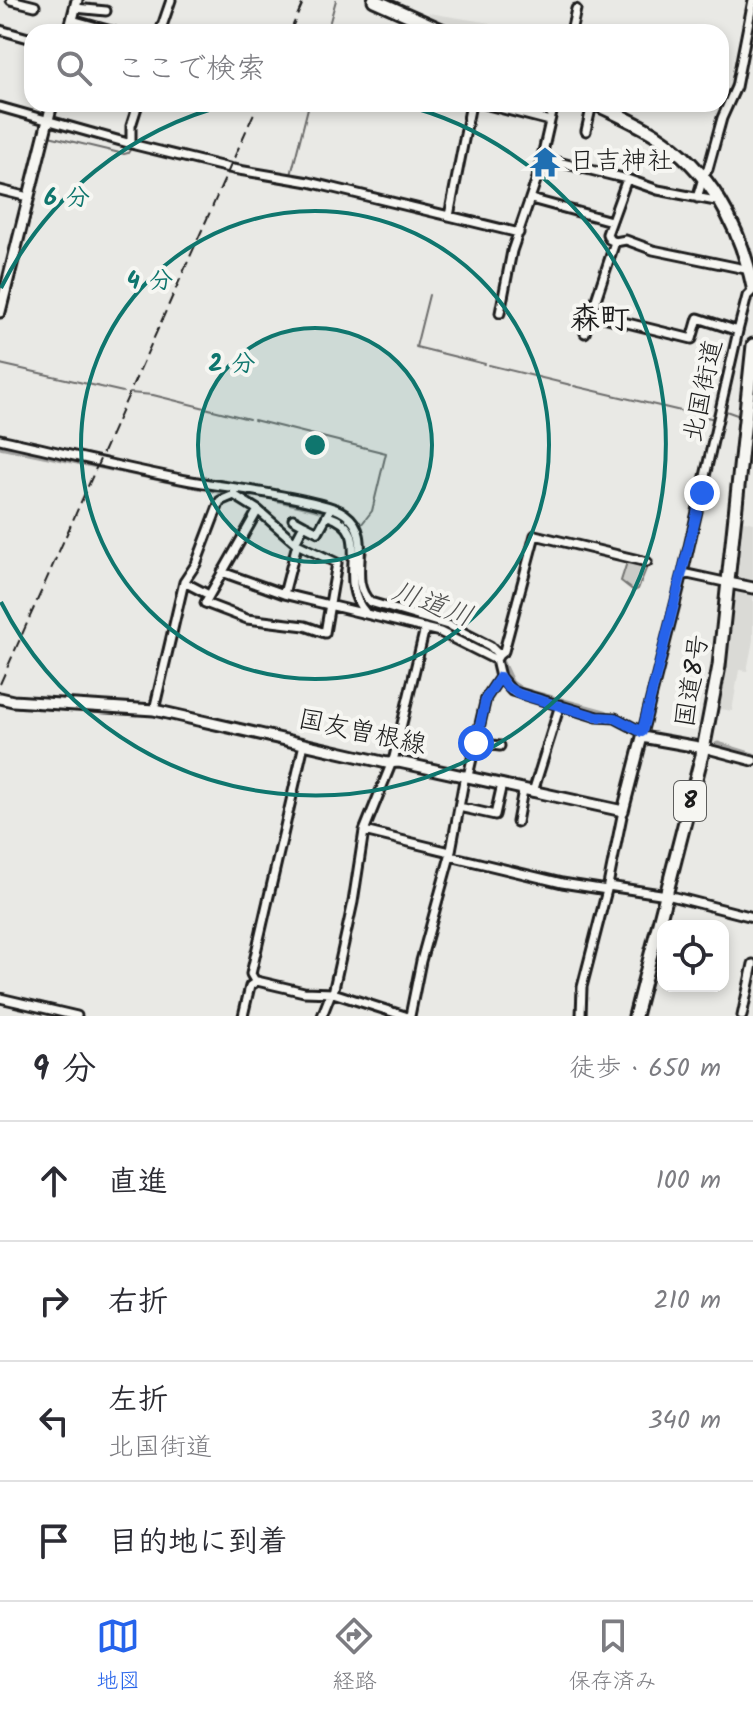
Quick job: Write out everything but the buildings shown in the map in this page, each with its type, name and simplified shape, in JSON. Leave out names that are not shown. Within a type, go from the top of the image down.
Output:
[{"type":"highway","points":[[374,0],[428,24]]},
{"type":"highway","points":[[610,112],[658,136],[703,177],[739,236],[751,270],[753,288]]},
{"type":"highway","name":"国道8号","points":[[635,1016],[704,748],[729,583],[753,345]]},
{"type":"main road","points":[[71,24],[76,4]]},
{"type":"main road","points":[[0,312],[4,277],[50,112]]},
{"type":"main road","points":[[729,583],[753,588]]},
{"type":"main road","name":"国友曽根線","points":[[0,698],[154,710],[623,811]]},
{"type":"main road","points":[[623,811],[642,734],[704,748]]},
{"type":"street","points":[[163,24],[171,0]]},
{"type":"street","points":[[729,102],[736,87],[753,0]]},
{"type":"street","points":[[15,1],[35,6]]},
{"type":"street","points":[[76,4],[106,11]]},
{"type":"street","points":[[573,24],[576,9]]},
{"type":"street","points":[[72,20],[86,24]]},
{"type":"street","points":[[0,30],[24,37]]},
{"type":"street","points":[[0,107],[233,169],[309,182],[519,233]]},
{"type":"street","points":[[131,144],[131,126],[135,112]]},
{"type":"street","points":[[449,216],[469,112]]},
{"type":"street","points":[[515,112],[550,121]]},
{"type":"street","points":[[500,313],[512,251],[531,199],[552,112]]},
{"type":"street","points":[[586,131],[592,112]]},
{"type":"street","points":[[697,198],[725,112]]},
{"type":"street","points":[[542,158],[721,202]]},
{"type":"street","points":[[627,179],[607,237],[615,242],[626,240],[655,251],[751,270]]},
{"type":"street","points":[[0,190],[28,197]]},
{"type":"street","points":[[531,199],[611,221]]},
{"type":"street","points":[[585,333],[615,242]]},
{"type":"street","name":"北国街道","points":[[642,734],[683,573],[738,331],[747,296],[753,288]]},
{"type":"street","points":[[591,314],[692,339],[698,318],[738,331]]},
{"type":"street","points":[[0,439],[234,491],[279,494],[329,512],[345,513],[358,530],[362,543],[359,584],[370,602],[451,626],[490,646],[498,657],[500,677],[507,687],[519,694],[597,717],[615,718],[642,734]]},
{"type":"street","points":[[234,491],[258,510],[296,543],[337,563],[325,633],[305,626],[247,619],[205,603],[258,510]]},
{"type":"street","points":[[154,710],[184,582],[196,564],[220,501],[234,491]]},
{"type":"street","points":[[293,519],[318,532],[329,512]]},
{"type":"street","points":[[329,512],[351,534],[354,546],[351,586],[356,601],[365,612]]},
{"type":"street","points":[[284,594],[296,543],[304,525]]},
{"type":"street","points":[[498,657],[504,651],[516,612],[535,535],[647,562]]},
{"type":"street","points":[[222,572],[284,594],[449,635],[498,657]]},
{"type":"street","points":[[683,573],[729,583]]},
{"type":"street","points":[[184,582],[209,595]]},
{"type":"street","points":[[322,1016],[332,993],[353,902],[364,831],[392,762],[425,628]]},
{"type":"street","points":[[304,744],[251,974],[255,981],[304,992],[332,993],[407,1016],[450,854],[486,698],[500,677]]},
{"type":"street","points":[[517,822],[560,705]]},
{"type":"street","points":[[476,743],[500,746]]},
{"type":"street","points":[[704,748],[753,761]]},
{"type":"street","points":[[459,807],[495,815],[502,784]]},
{"type":"street","points":[[581,1016],[582,987],[608,888],[623,811]]},
{"type":"street","points":[[364,831],[550,880],[667,895],[753,917]]},
{"type":"street","points":[[742,1016],[753,964]]},
{"type":"street","points":[[243,1016],[249,989],[255,981]]},
{"type":"street","points":[[0,998],[77,1016]]},
{"type":"shaded area","points":[[429,13],[490,23],[441,24],[428,17]]},
{"type":"shaded area","points":[[740,520],[753,523],[753,583],[738,579],[735,567]]},
{"type":"shaded area","points":[[628,559],[648,564],[638,589],[634,591],[621,581]]},
{"type":"shaded area","points":[[738,590],[753,593],[753,640],[747,671],[739,670],[732,711],[716,708],[731,601]]},
{"type":"waterway","points":[[329,24],[336,0]]},
{"type":"waterway","points":[[291,175],[307,112]]},
{"type":"waterway","points":[[49,136],[124,154],[132,147]]},
{"type":"waterway","points":[[429,295],[416,347],[485,364]]},
{"type":"waterway","points":[[0,364],[123,392]]},
{"type":"waterway","points":[[489,365],[571,385]]},
{"type":"waterway","points":[[574,386],[715,419]]},
{"type":"waterway","points":[[130,393],[153,395],[249,419]]},
{"type":"waterway","points":[[723,410],[740,416]]},
{"type":"waterway","points":[[254,420],[386,453],[372,511],[361,525],[367,551],[363,571]]},
{"type":"waterway","points":[[0,444],[228,491]]},
{"type":"waterway","points":[[278,498],[334,514],[352,528],[357,538]]},
{"type":"waterway","name":"川道川","points":[[356,588],[362,600],[373,609],[449,630],[493,654]]},
{"type":"waterway","name":"川道川","points":[[500,663],[510,684],[520,691],[605,714]]},
{"type":"waterway","name":"川道川","points":[[718,746],[753,757]]},
{"type":"railway","points":[[294,24],[304,0]]},
{"type":"railway","points":[[0,684],[254,112]]},
{"type":"place","name":"日吉神社","points":[[545,162]]},
{"type":"district","name":"森町","points":[[600,320]]},
{"type":"route","points":[[476,743],[486,698],[500,677],[507,687],[519,694],[597,717],[615,718],[642,732],[702,493]]}]
